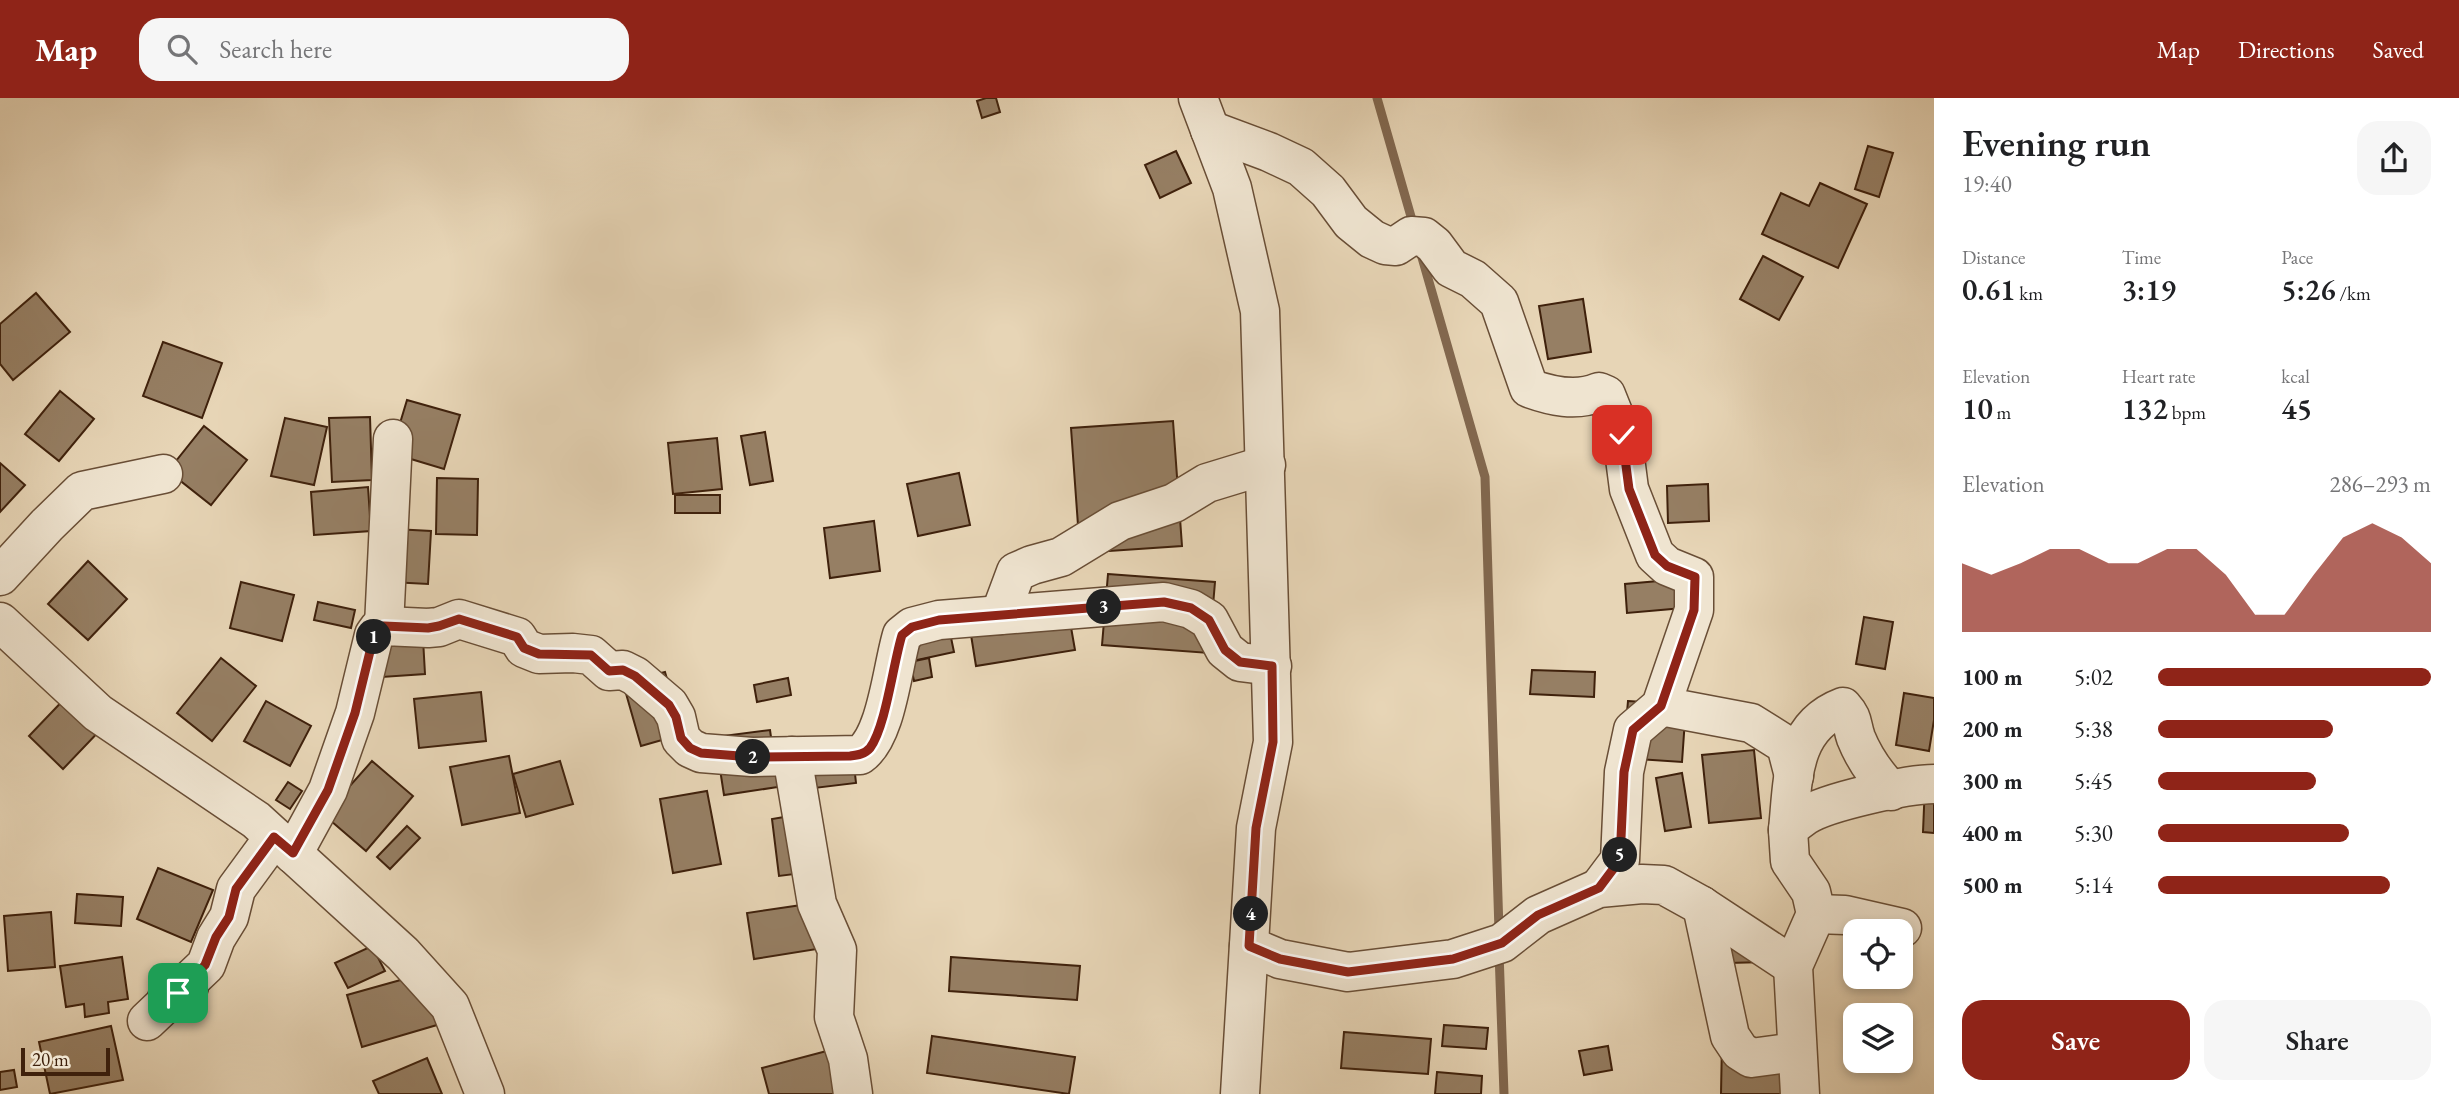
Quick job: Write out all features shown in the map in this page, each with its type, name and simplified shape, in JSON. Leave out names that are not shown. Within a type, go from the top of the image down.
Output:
[{"type":"street","points":[[1204,114],[1232,188],[1260,311],[1266,465],[1273,742],[1256,828],[1240,1094]]},
{"type":"street","points":[[1204,114],[1269,152],[1301,167],[1328,191],[1351,222],[1371,239],[1396,246],[1411,236],[1424,237],[1434,245],[1451,268],[1473,279],[1499,302],[1529,388],[1549,395],[1585,398],[1599,392],[1606,395],[1622,435],[1629,489],[1655,555],[1667,566],[1695,577],[1694,610],[1661,706],[1633,730],[1624,772],[1620,860],[1599,888]]},
{"type":"street","points":[[384,626],[393,439]]},
{"type":"street","points":[[1000,615],[1016,572],[1061,557],[1120,521],[1174,503],[1207,483],[1266,465]]},
{"type":"street","points":[[0,576],[82,491],[163,474]]},
{"type":"street","points":[[147,1021],[205,965],[216,937],[229,917],[236,889],[284,845],[328,790],[355,713],[374,635],[384,626],[428,628],[459,619],[517,637],[524,648],[539,654],[591,655],[609,671],[623,670],[635,676],[669,705],[676,717],[681,738],[690,748],[701,753],[752,757],[860,755],[869,748],[879,728],[902,635],[912,627],[939,620],[1164,602],[1191,608],[1209,620],[1225,650],[1240,662],[1272,666]]},
{"type":"street","points":[[0,622],[98,713],[256,820],[403,954],[450,1006],[485,1094]]},
{"type":"street","points":[[1661,706],[1751,723],[1786,745],[1794,776]]},
{"type":"street","points":[[1800,1094],[1793,966],[1816,914],[1811,892],[1790,861],[1788,830],[1796,755],[1825,714],[1843,707],[1851,716],[1855,736],[1873,771],[1891,791]]},
{"type":"street","points":[[792,756],[817,904],[837,950],[834,1017],[848,1059],[853,1094]]},
{"type":"street","points":[[1788,830],[1806,815],[1842,801],[1917,784],[1934,784]]},
{"type":"street","points":[[1249,946],[1280,959],[1348,972],[1453,959],[1502,943],[1538,915],[1599,888],[1642,884],[1664,885],[1702,906],[1793,966]]},
{"type":"street","points":[[1702,906],[1730,1036],[1740,1051],[1751,1058],[1796,1052]]},
{"type":"street","points":[[1816,914],[1845,915],[1863,919]]},
{"type":"building","points":[[996,98],[1000,112],[982,118],[977,101]]},
{"type":"building","points":[[1868,146],[1893,153],[1879,197],[1855,189]]},
{"type":"building","points":[[1176,151],[1191,183],[1160,198],[1145,165]]},
{"type":"building","points":[[1820,183],[1867,204],[1838,268],[1762,234],[1781,193],[1809,206]]},
{"type":"building","points":[[1763,256],[1803,277],[1779,320],[1740,299]]},
{"type":"building","points":[[36,293],[70,332],[13,380],[0,364],[0,324]]},
{"type":"building","points":[[1583,299],[1591,352],[1548,359],[1539,306]]},
{"type":"building","points":[[163,342],[222,363],[202,418],[143,396]]},
{"type":"building","points":[[60,391],[94,419],[59,461],[25,434]]},
{"type":"building","points":[[407,400],[460,415],[444,469],[391,453]]},
{"type":"building","points":[[370,417],[372,480],[332,482],[329,418]]},
{"type":"building","points":[[285,418],[327,427],[314,485],[271,476]]},
{"type":"building","points":[[1173,421],[1182,546],[1080,553],[1071,428]]},
{"type":"building","points":[[204,426],[247,460],[211,505],[168,471]]},
{"type":"building","points":[[765,432],[773,481],[750,485],[741,436]]},
{"type":"building","points":[[717,438],[722,489],[673,494],[668,443]]},
{"type":"building","points":[[0,463],[25,485],[0,512]]},
{"type":"building","points":[[959,473],[970,525],[918,536],[907,484]]},
{"type":"building","points":[[437,478],[478,479],[477,535],[436,534]]},
{"type":"building","points":[[1708,484],[1709,521],[1668,523],[1667,486]]},
{"type":"building","points":[[368,487],[371,531],[314,535],[311,492]]},
{"type":"building","points":[[675,495],[720,495],[720,513],[675,513]]},
{"type":"building","points":[[874,521],[880,571],[830,578],[824,528]]},
{"type":"building","points":[[394,529],[431,531],[428,584],[391,582]]},
{"type":"building","points":[[88,561],[127,599],[88,640],[48,604]]},
{"type":"building","points":[[1108,574],[1215,582],[1209,653],[1102,645]]},
{"type":"building","points":[[1681,579],[1683,608],[1627,613],[1625,584]]},
{"type":"building","points":[[241,582],[294,595],[282,641],[230,628]]},
{"type":"building","points":[[1065,593],[1075,650],[976,666],[967,610]]},
{"type":"building","points":[[318,602],[355,610],[351,628],[314,620]]},
{"type":"building","points":[[944,604],[954,652],[908,662]]},
{"type":"building","points":[[1864,617],[1893,622],[1885,669],[1856,664]]},
{"type":"building","points":[[422,621],[425,674],[382,677],[378,624]]},
{"type":"building","points":[[221,658],[256,686],[212,741],[177,713]]},
{"type":"building","points":[[929,658],[932,677],[914,681],[910,662]]},
{"type":"building","points":[[1532,670],[1595,672],[1594,697],[1530,694]]},
{"type":"building","points":[[665,672],[683,734],[641,746],[623,683]]},
{"type":"building","points":[[788,678],[791,695],[757,702],[754,685]]},
{"type":"building","points":[[72,691],[106,724],[63,769],[29,736]]},
{"type":"building","points":[[481,692],[486,741],[419,748],[414,699]]},
{"type":"building","points":[[1904,693],[1934,698],[1929,751],[1896,745]]},
{"type":"building","points":[[266,701],[311,726],[290,766],[244,741]]},
{"type":"building","points":[[1628,701],[1686,705],[1682,762],[1623,758]]},
{"type":"building","points":[[770,730],[778,787],[724,795],[715,737]]},
{"type":"building","points":[[852,747],[856,783],[798,790],[794,754]]},
{"type":"building","points":[[1754,750],[1761,818],[1709,823],[1702,755]]},
{"type":"building","points":[[509,756],[520,813],[462,825],[450,767]]},
{"type":"building","points":[[372,761],[413,796],[366,851],[324,815]]},
{"type":"building","points":[[560,761],[573,804],[526,817],[513,774]]},
{"type":"building","points":[[1682,773],[1691,827],[1665,831],[1656,778]]},
{"type":"building","points":[[288,782],[302,791],[290,809],[276,800]]},
{"type":"building","points":[[1925,784],[1934,785],[1934,833],[1923,832]]},
{"type":"building","points":[[707,791],[721,864],[673,873],[660,799]]},
{"type":"building","points":[[796,815],[803,873],[779,876],[772,819]]},
{"type":"building","points":[[407,826],[420,838],[390,869],[377,857]]},
{"type":"building","points":[[158,868],[213,890],[191,942],[137,919]]},
{"type":"building","points":[[77,894],[123,897],[121,926],[75,923]]},
{"type":"building","points":[[836,900],[842,945],[754,959],[747,913]]},
{"type":"building","points":[[51,912],[55,967],[8,971],[4,916]]},
{"type":"building","points":[[1728,936],[1763,962],[1729,963]]},
{"type":"building","points":[[372,946],[385,971],[348,988],[335,963]]},
{"type":"building","points":[[122,957],[128,999],[108,1002],[109,1013],[85,1017],[84,1004],[66,1007],[60,966]]},
{"type":"building","points":[[951,957],[1080,966],[1077,1000],[949,991]]},
{"type":"building","points":[[422,974],[437,1025],[362,1047],[347,995]]},
{"type":"building","points":[[152,977],[208,990],[201,1017],[146,1004]]},
{"type":"building","points":[[1444,1025],[1488,1028],[1486,1049],[1442,1046]]},
{"type":"building","points":[[111,1026],[123,1080],[50,1094],[39,1042]]},
{"type":"building","points":[[1344,1032],[1431,1039],[1428,1074],[1341,1068]]},
{"type":"building","points":[[932,1036],[1075,1057],[1069,1094],[927,1073]]},
{"type":"building","points":[[1722,1041],[1789,1041],[1788,1094],[1721,1094]]},
{"type":"building","points":[[857,1043],[871,1094],[769,1094],[762,1068]]},
{"type":"building","points":[[1608,1046],[1612,1070],[1584,1075],[1579,1051]]},
{"type":"building","points":[[427,1058],[442,1094],[379,1094],[373,1081]]},
{"type":"building","points":[[14,1070],[17,1087],[0,1090],[0,1072]]},
{"type":"building","points":[[1437,1072],[1482,1076],[1481,1094],[1435,1094]]},
{"type":"waterway","points":[[1377,98],[1414,227]]},
{"type":"waterway","points":[[1421,254],[1485,477],[1499,931]]},
{"type":"waterway","points":[[1499,952],[1504,1094]]},
{"type":"route","points":[[178,993],[205,965],[216,937],[229,917],[236,889],[274,837],[293,853],[328,790],[355,713],[374,635],[379,628],[428,628],[459,619],[517,637],[524,648],[539,654],[591,655],[609,671],[623,670],[635,676],[672,708],[681,738],[690,748],[701,753],[752,757],[850,756],[860,755],[869,748],[879,728],[902,635],[912,627],[939,620],[1164,602],[1191,608],[1209,620],[1225,650],[1240,662],[1272,666],[1273,742],[1256,828],[1249,946],[1280,959],[1348,972],[1453,959],[1502,943],[1538,915],[1599,888],[1620,860],[1624,772],[1633,730],[1661,706],[1694,610],[1695,577],[1667,566],[1655,555],[1629,489],[1622,435]]}]
